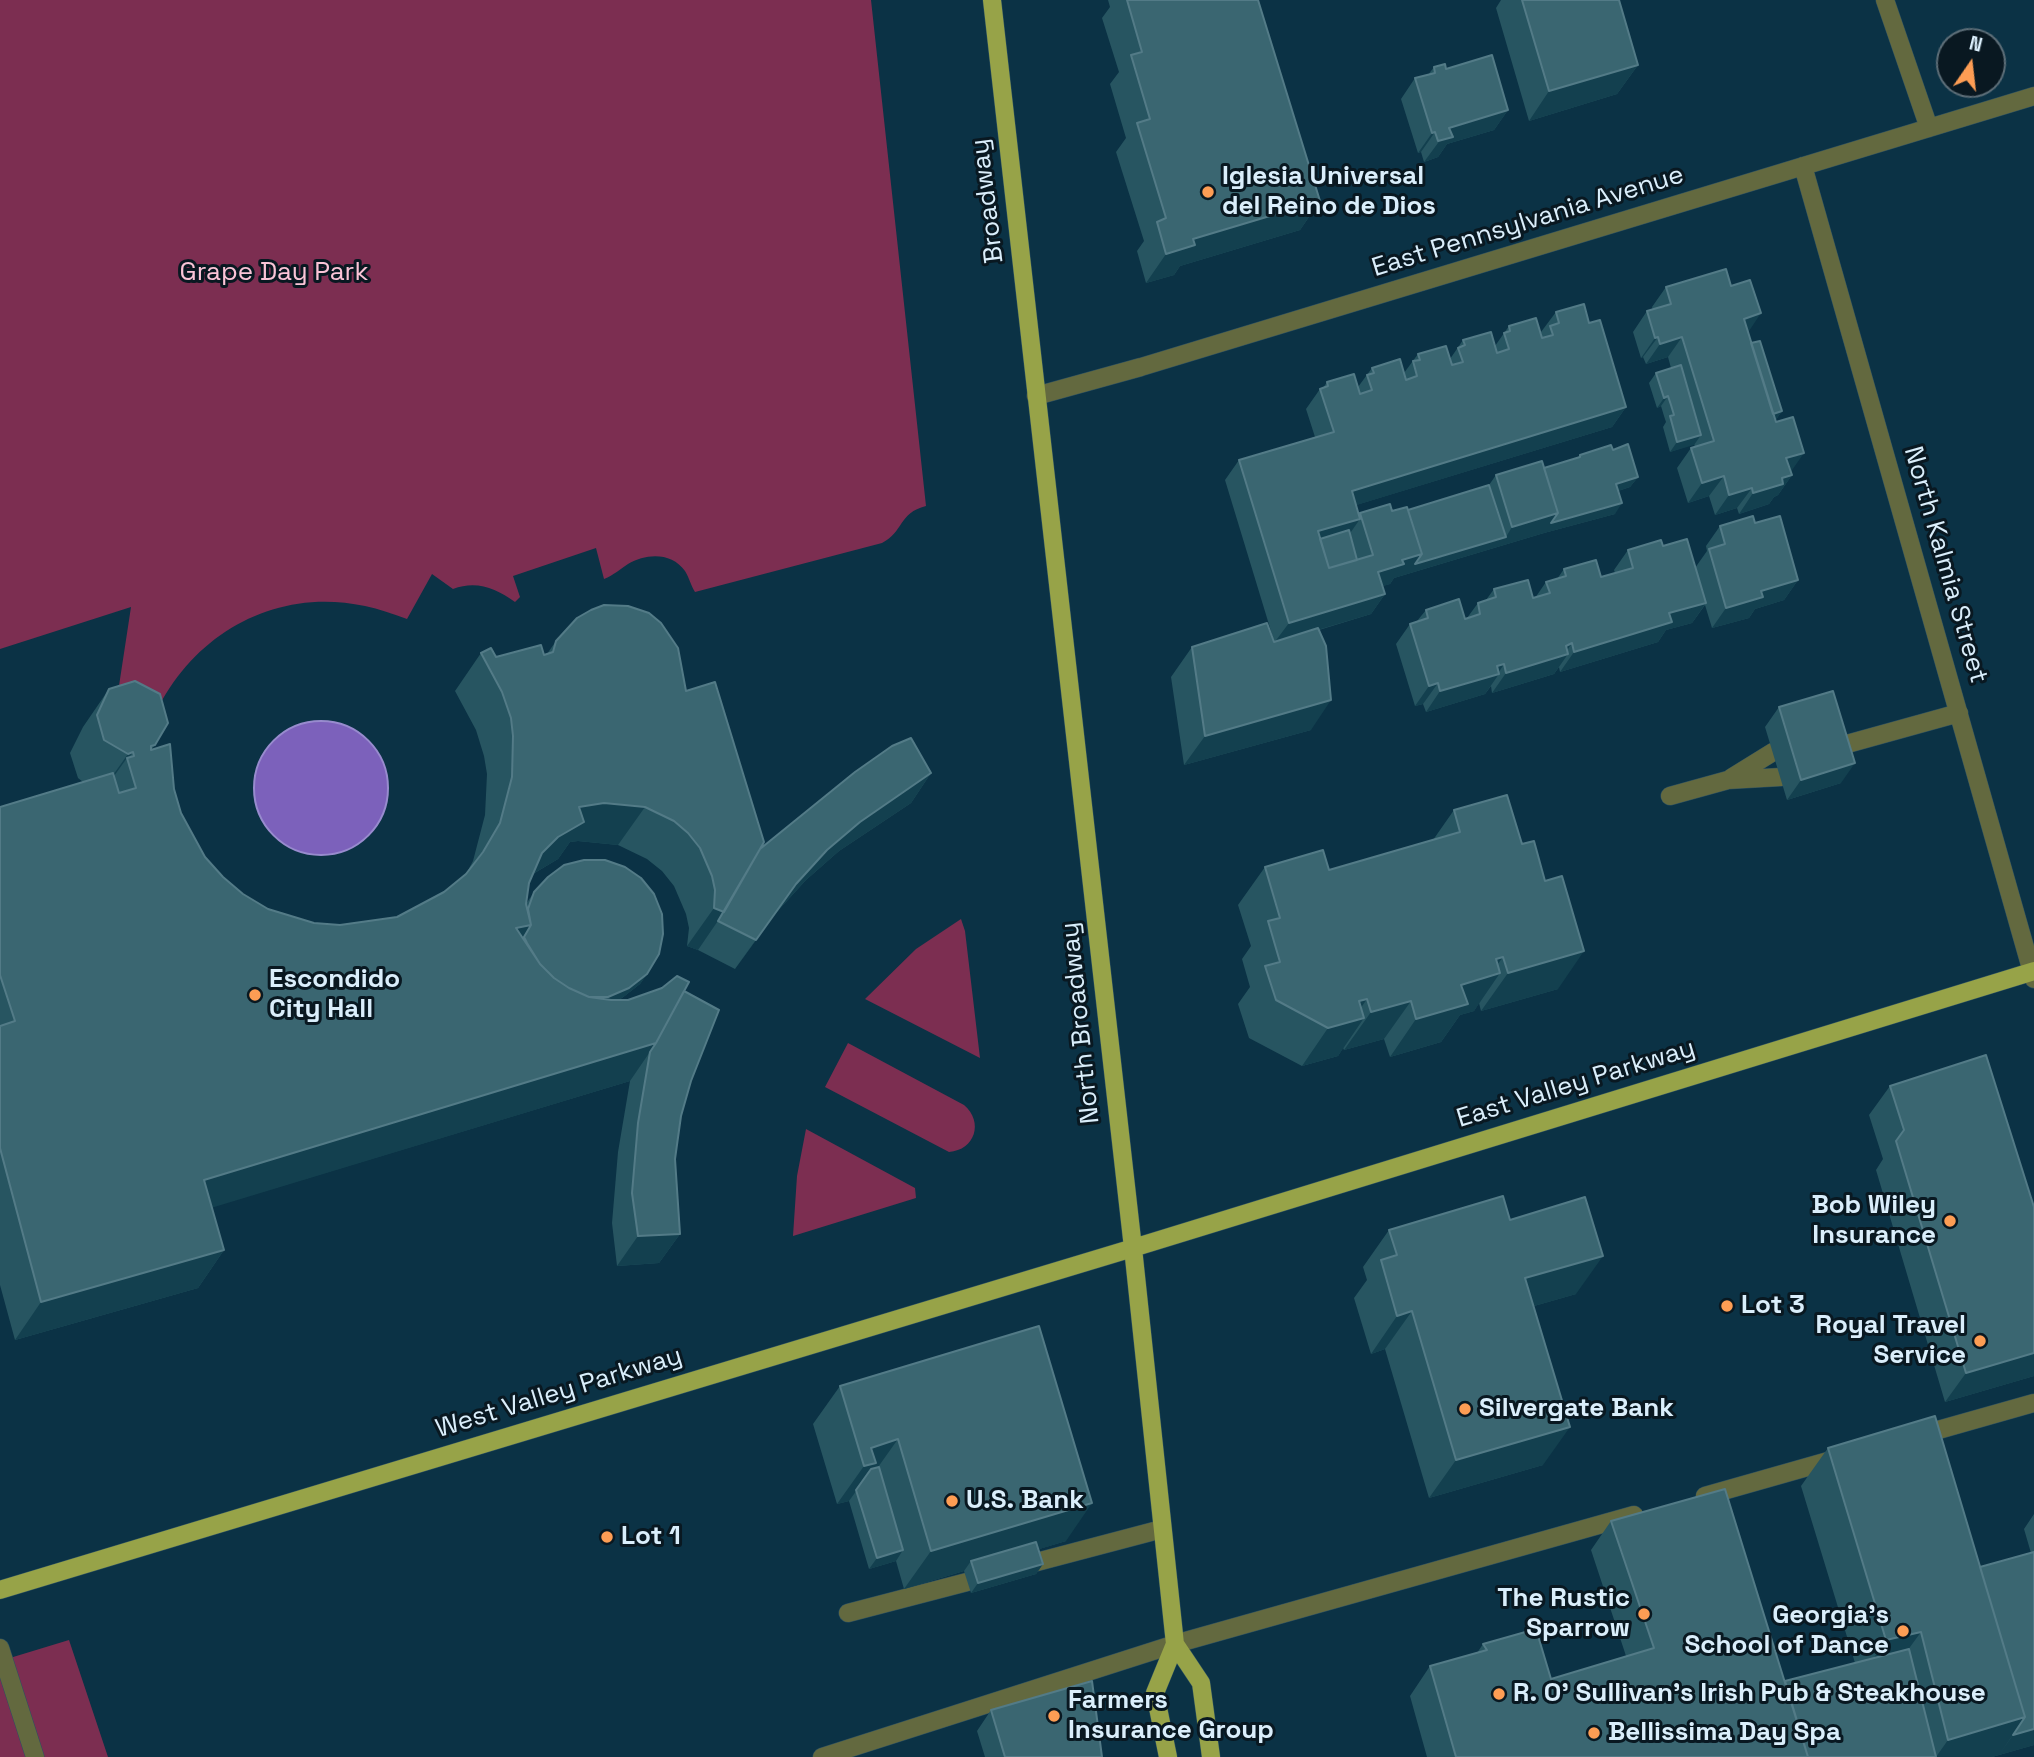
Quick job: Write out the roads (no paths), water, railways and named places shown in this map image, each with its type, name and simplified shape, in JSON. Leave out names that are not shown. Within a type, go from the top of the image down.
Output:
[{"type":"main road","name":"Broadway","points":[[992,0],[1036,396]]},
{"type":"main road","name":"North Broadway","points":[[1036,396],[1175,1644],[1201,1682],[1211,1757]]},
{"type":"main road","name":"East Valley Parkway","points":[[1133,1248],[2033,974]]},
{"type":"main road","name":"West Valley Parkway","points":[[0,1590],[1133,1248]]},
{"type":"main road","name":"North Broadway","points":[[1168,1757],[1155,1693],[1175,1644]]},
{"type":"street","points":[[1885,0],[1929,128]]},
{"type":"street","name":"East Pennsylvania Avenue","points":[[1036,396],[1141,367],[2034,96]]},
{"type":"street","name":"North Kalmia Street","points":[[1803,166],[2033,974]]},
{"type":"street","points":[[1826,736],[1847,744],[1959,713]]},
{"type":"street","points":[[1834,761],[1847,744]]},
{"type":"street","points":[[1728,780],[1773,752]]},
{"type":"street","points":[[1670,796],[1728,780],[1781,777]]},
{"type":"street","points":[[1904,1440],[2034,1403]]},
{"type":"street","points":[[1695,1498],[1853,1454]]},
{"type":"street","points":[[822,1757],[1175,1644],[1654,1510]]},
{"type":"street","points":[[1033,1563],[1162,1530]]},
{"type":"street","points":[[848,1613],[967,1582]]},
{"type":"street","points":[[0,1648],[35,1757]]},
{"type":"place","name":"Iglesia Universal del Reino de Dios","points":[[1208,192]]},
{"type":"place","name":"Escondido City Hall","points":[[255,995]]},
{"type":"place","name":"Bob Wiley Insurance","points":[[1950,1221]]},
{"type":"place","name":"Lot 3","points":[[1727,1306]]},
{"type":"place","name":"Royal Travel Service","points":[[1980,1341]]},
{"type":"place","name":"Silvergate Bank","points":[[1465,1409]]},
{"type":"place","name":"U.S. Bank","points":[[952,1501]]},
{"type":"place","name":"Lot 1","points":[[607,1537]]},
{"type":"place","name":"The Rustic Sparrow","points":[[1644,1614]]},
{"type":"place","name":"Georgia's School of Dance","points":[[1903,1631]]},
{"type":"place","name":"R. O' Sullivan's Irish Pub & Steakhouse","points":[[1499,1694]]},
{"type":"place","name":"Farmers Insurance Group","points":[[1054,1716]]},
{"type":"place","name":"Bellissima Day Spa","points":[[1594,1733]]},
{"type":"park label","name":"Grape Day Park","points":[[274,273]]}]
